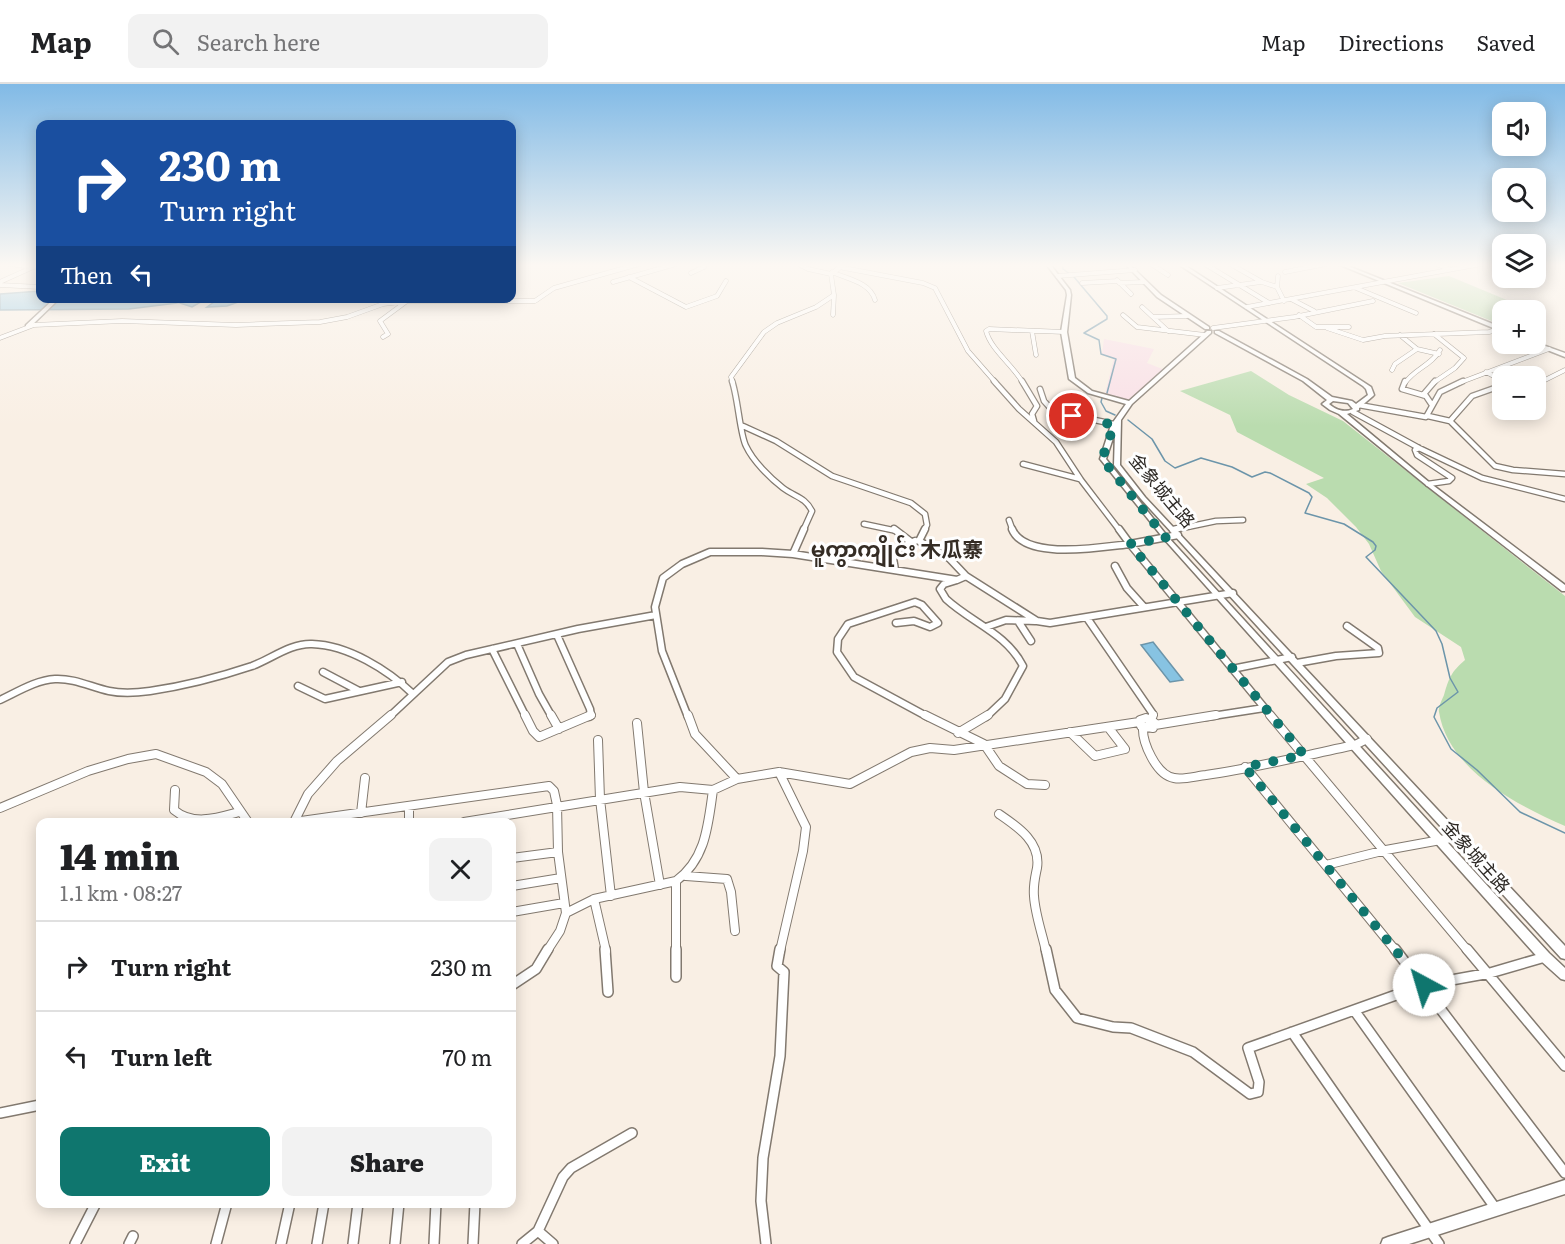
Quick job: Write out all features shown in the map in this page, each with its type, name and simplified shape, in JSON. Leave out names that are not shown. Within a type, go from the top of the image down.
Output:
[{"type":"main road","points":[[28,326],[36,318]]},
{"type":"main road","points":[[1066,318],[1064,332],[1072,379],[1090,392],[1130,403]]},
{"type":"main road","points":[[1190,318],[1210,331],[1305,380],[1330,399],[1347,401],[1356,408]]},
{"type":"main road","points":[[1264,318],[1369,388],[1371,395],[1356,408],[1341,412]]},
{"type":"main road","points":[[1476,318],[1492,325]]},
{"type":"main road","points":[[1116,423],[1130,403],[1210,331]]},
{"type":"main road","points":[[1546,346],[1565,354]]},
{"type":"main road","points":[[1546,347],[1565,354]]},
{"type":"main road","points":[[1330,399],[1326,401],[1326,405],[1341,412],[1428,484],[1565,589]]},
{"type":"main road","name":"金象城主路","points":[[1116,423],[1117,465],[1136,488],[1564,952]]},
{"type":"main road","name":"金象城主路","points":[[1116,423],[1102,459],[1125,490],[1545,957],[1565,975]]},
{"type":"main road","points":[[1125,490],[1136,488]]},
{"type":"main road","points":[[1545,957],[1564,952]]},
{"type":"main road","points":[[1388,1244],[1565,1187]]},
{"type":"street","points":[[0,338],[28,326],[122,321],[254,325],[325,322],[337,318]]},
{"type":"street","points":[[383,338],[388,334],[380,321],[384,318]]},
{"type":"street","points":[[790,318],[764,332],[731,377],[738,399],[745,444],[757,461],[785,490],[807,501],[812,511],[808,524],[798,537],[793,554]]},
{"type":"street","points":[[951,318],[968,351],[1004,393],[1056,442],[1081,480],[1130,544],[1264,708],[1490,973],[1565,1066]]},
{"type":"street","points":[[1127,318],[1138,328],[1210,331],[1279,318]]},
{"type":"street","points":[[1154,318],[1168,331]]},
{"type":"street","points":[[1302,318],[1310,325],[1360,339],[1492,330]]},
{"type":"street","points":[[1327,328],[1349,327]]},
{"type":"street","points":[[1035,422],[1032,414],[1036,406],[1016,370],[988,338],[986,331],[989,329],[1064,332]]},
{"type":"street","points":[[1032,331],[1036,355]]},
{"type":"street","points":[[1423,395],[1430,383],[1457,368],[1464,357],[1434,333]]},
{"type":"street","points":[[1400,335],[1417,350],[1439,352],[1413,372],[1403,384],[1402,389],[1428,397],[1432,405]]},
{"type":"street","points":[[1428,416],[1440,392],[1447,387],[1550,349]]},
{"type":"street","points":[[1392,370],[1395,364],[1417,350]]},
{"type":"street","points":[[1546,379],[1565,370]]},
{"type":"street","points":[[1486,372],[1492,376]]},
{"type":"street","points":[[1450,421],[1471,396],[1492,386]]},
{"type":"street","points":[[1040,389],[1044,401],[1053,411],[1116,423]]},
{"type":"street","points":[[1356,408],[1417,417],[1428,416],[1450,421],[1495,466],[1513,470],[1565,474]]},
{"type":"street","points":[[1356,408],[1419,448],[1482,477],[1565,499]]},
{"type":"street","points":[[742,426],[776,441],[832,476],[911,503],[924,514],[927,520],[919,541]]},
{"type":"street","points":[[1419,448],[1415,450],[1417,455],[1452,477],[1449,481],[1428,484]]},
{"type":"street","points":[[1023,464],[1081,480]]},
{"type":"street","points":[[1009,520],[1014,535],[1028,544],[1065,550],[1166,538],[1218,519],[1244,520]]},
{"type":"street","points":[[864,524],[885,525],[904,534],[911,542]]},
{"type":"street","points":[[895,570],[892,552],[911,542],[919,541],[949,558],[966,576],[1037,621]]},
{"type":"street","points":[[737,779],[695,734],[662,651],[656,615],[659,586],[663,578],[695,558],[710,552],[793,554],[957,580]]},
{"type":"street","points":[[1114,566],[1127,588],[1144,607]]},
{"type":"street","points":[[958,733],[991,715],[1011,690],[1023,666],[1009,644],[955,607],[941,592],[940,589],[944,584],[966,576]]},
{"type":"street","points":[[986,627],[1006,620],[1050,623],[1233,594]]},
{"type":"street","points":[[896,623],[914,621],[930,627],[938,623],[922,604],[915,602],[848,624],[837,639],[837,652],[854,676],[958,733],[984,744],[999,766],[1027,784],[1045,785]]},
{"type":"street","points":[[296,818],[308,794],[338,761],[448,662],[578,629],[656,615]]},
{"type":"street","points":[[486,818],[680,787],[713,790],[737,779],[779,772],[850,783],[911,752],[930,748],[954,750],[1108,727],[1141,725],[1151,729],[1153,714],[1087,618]]},
{"type":"street","points":[[1018,621],[1031,641]]},
{"type":"street","points":[[1232,669],[1279,660],[1379,652],[1378,648],[1347,626]]},
{"type":"street","points":[[492,649],[533,731],[539,737],[591,716],[591,709],[557,634]]},
{"type":"street","points":[[0,700],[34,684],[56,679],[78,681],[126,693],[173,687],[234,672],[299,646],[313,644],[340,651],[372,664],[402,681],[413,694]]},
{"type":"street","points":[[516,644],[539,694],[560,729]]},
{"type":"street","points":[[323,672],[360,691]]},
{"type":"street","points":[[298,687],[325,699],[402,681]]},
{"type":"street","points":[[1153,722],[1264,708]]},
{"type":"street","points":[[637,723],[660,885]]},
{"type":"street","points":[[1141,725],[1142,739],[1163,772],[1170,778],[1245,767],[1355,745],[1367,739]]},
{"type":"street","points":[[1070,732],[1095,756],[1125,749],[1108,727]]},
{"type":"street","points":[[598,740],[600,799],[611,896]]},
{"type":"street","points":[[0,808],[88,771],[128,759],[156,754],[206,772],[222,784],[244,818]]},
{"type":"street","points":[[1245,767],[1424,985],[1565,1173]]},
{"type":"street","points":[[766,1244],[761,1202],[763,1158],[781,1045],[783,972],[777,966],[777,962],[803,851],[806,827],[779,772]]},
{"type":"street","points":[[361,813],[365,778]]},
{"type":"street","points":[[324,818],[549,786],[554,791],[557,805],[558,852],[566,913],[560,931],[536,969],[516,982]]},
{"type":"street","points":[[176,790],[174,810],[177,814],[196,818]]},
{"type":"street","points":[[566,913],[594,899],[676,881],[686,876],[698,859],[705,842],[713,790]]},
{"type":"street","points":[[409,806],[409,818]]},
{"type":"street","points":[[214,818],[239,812]]},
{"type":"street","points":[[999,814],[1022,830],[1037,851],[1037,867],[1033,882],[1034,899],[1048,963],[1055,990],[1077,1018],[1113,1027],[1131,1028],[1193,1052],[1250,1094],[1257,1092],[1259,1082],[1248,1048],[1424,985],[1490,973],[1545,957]]},
{"type":"street","points":[[1326,865],[1386,850],[1457,837]]},
{"type":"street","points":[[516,857],[558,852]]},
{"type":"street","points":[[686,876],[727,879],[731,892],[735,931]]},
{"type":"street","points":[[516,885],[561,878]]},
{"type":"street","points":[[676,881],[676,977]]},
{"type":"street","points":[[594,899],[606,953],[608,992]]},
{"type":"street","points":[[516,911],[564,903]]},
{"type":"street","points":[[1354,1010],[1496,1209]]},
{"type":"street","points":[[1292,1032],[1439,1244]]},
{"type":"street","points":[[0,1113],[36,1106]]},
{"type":"street","points":[[522,1244],[538,1231],[563,1177],[571,1168],[632,1133]]},
{"type":"street","points":[[75,1244],[93,1208]]},
{"type":"street","points":[[216,1244],[225,1208]]},
{"type":"street","points":[[282,1244],[289,1208]]},
{"type":"street","points":[[318,1244],[323,1208]]},
{"type":"street","points":[[353,1244],[357,1208]]},
{"type":"street","points":[[395,1244],[399,1208]]},
{"type":"street","points":[[434,1244],[436,1208]]},
{"type":"street","points":[[474,1244],[475,1208]]},
{"type":"street","points":[[538,1231],[553,1244]]},
{"type":"shaded area","points":[[1104,339],[1154,349],[1147,363],[1165,370],[1130,400],[1105,394],[1114,358],[1102,354]]},
{"type":"green space","points":[[1251,371],[1289,395],[1343,421],[1565,596],[1565,826],[1506,796],[1487,783],[1456,751],[1445,733],[1439,710],[1451,676],[1465,660],[1461,647],[1415,617],[1381,571],[1369,544],[1356,527],[1327,498],[1306,484],[1324,478],[1237,432],[1230,415],[1180,391]]},
{"type":"water","points":[[1153,642],[1183,680],[1170,682],[1141,645]]},
{"type":"waterway","points":[[1107,318],[1084,333],[1099,340],[1101,354],[1116,359],[1107,393]]},
{"type":"waterway","points":[[1102,398],[1101,402],[1106,411],[1115,415]]},
{"type":"waterway","points":[[1128,420],[1152,439],[1165,461],[1175,468],[1201,458],[1232,467],[1252,477],[1265,472],[1270,473],[1309,493],[1312,497],[1305,513],[1344,524],[1373,542],[1376,546],[1375,550],[1366,557],[1436,631],[1442,644],[1450,678],[1458,692],[1437,708],[1434,717],[1451,749],[1477,770],[1520,812],[1565,833]]},
{"type":"district","name":"မူကွာကျိုင်း 木瓜寨","points":[[897,547]]},
{"type":"route","points":[[1072,416],[1114,425],[1102,459],[1166,538],[1130,544],[1304,755],[1245,767],[1424,985]]}]
